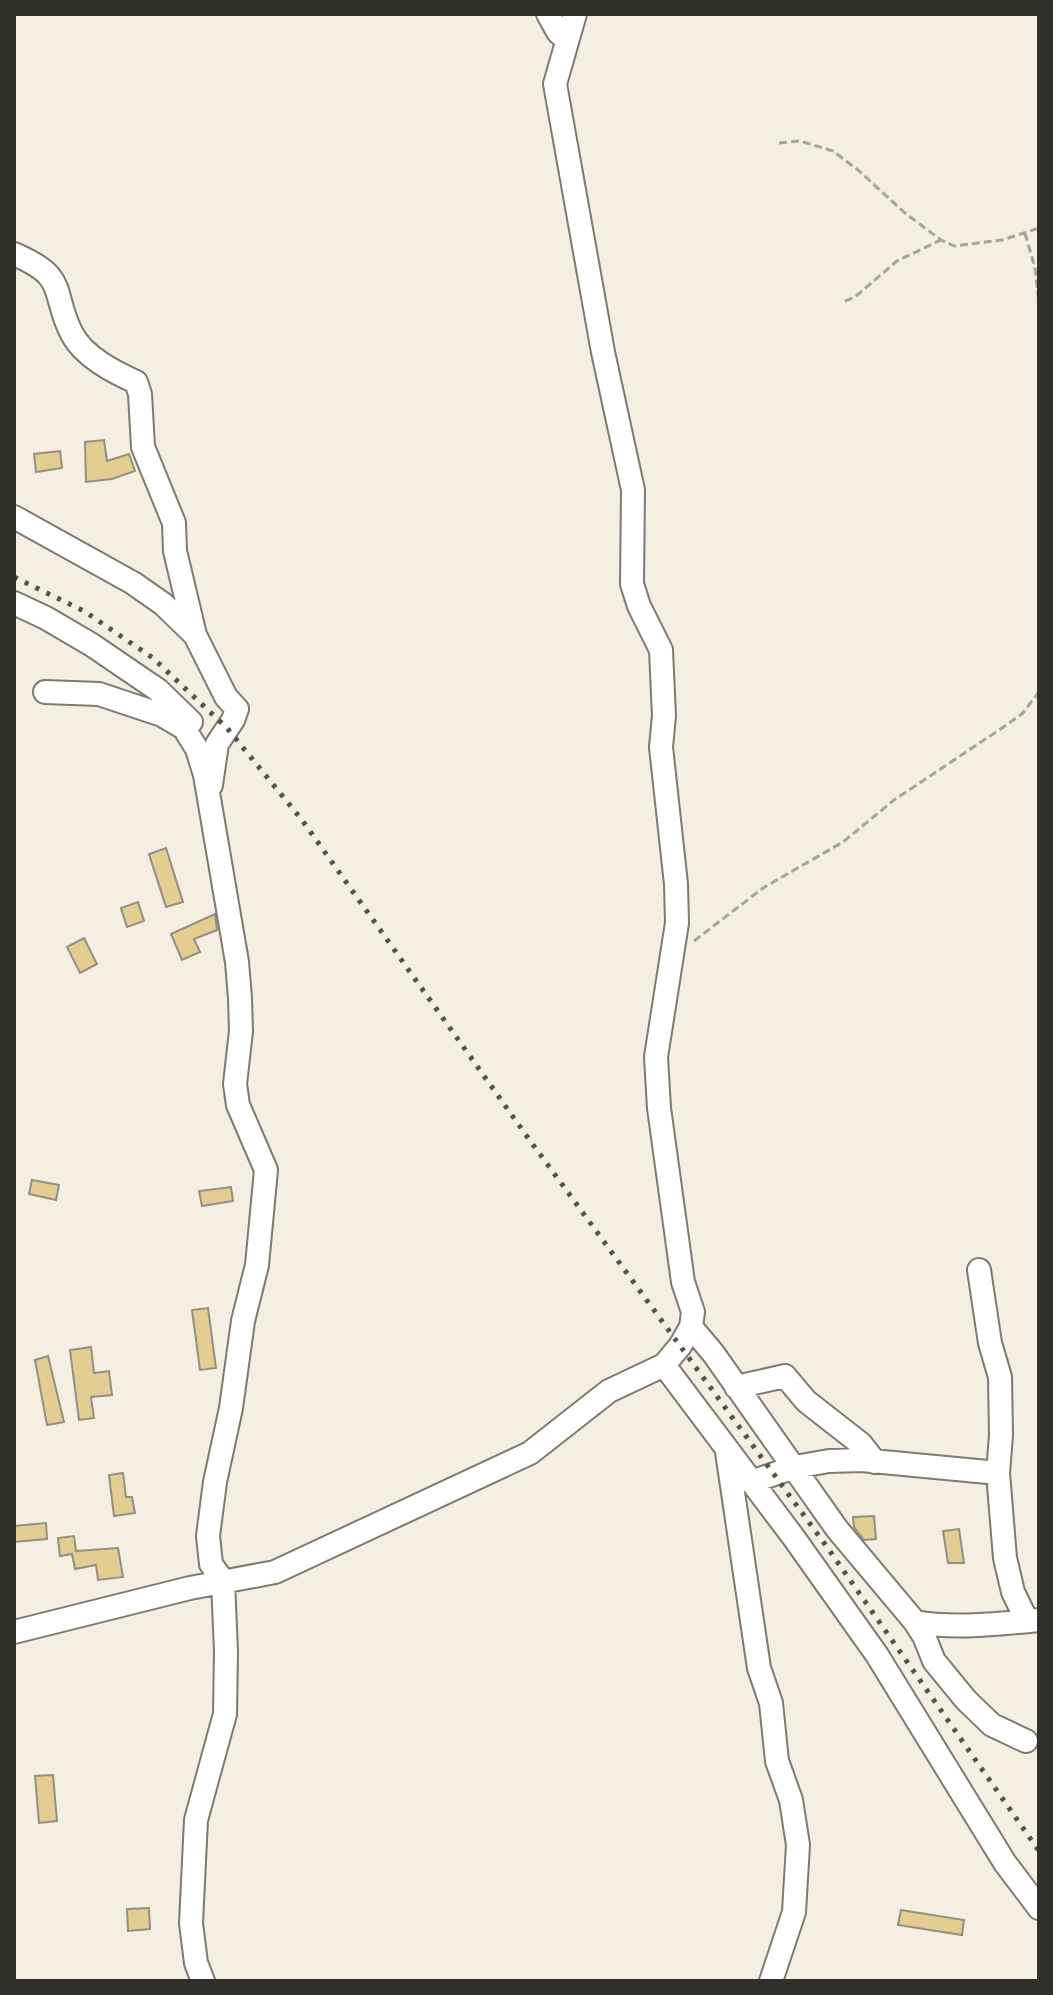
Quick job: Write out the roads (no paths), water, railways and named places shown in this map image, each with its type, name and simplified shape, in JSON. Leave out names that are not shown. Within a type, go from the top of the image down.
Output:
[{"type":"street","points":[[548,14],[558,32],[567,40]]},
{"type":"street","points":[[14,1632],[223,1581],[275,1572],[530,1453],[609,1391],[664,1365],[691,1327],[693,1312],[683,1282],[659,1108],[656,1057],[677,923],[676,884],[661,747],[664,716],[661,650],[639,606],[632,584],[633,490],[603,352],[555,84],[575,14]]},
{"type":"street","points":[[14,254],[33,262],[52,277],[73,336],[90,355],[136,382],[140,394],[143,447],[174,523],[175,551],[195,635],[226,697],[237,709],[217,744],[208,798]]},
{"type":"street","points":[[14,517],[133,583],[163,604],[195,635]]},
{"type":"street","points":[[14,603],[69,632],[158,690],[217,744]]},
{"type":"street","points":[[45,692],[99,694],[162,715],[184,728],[197,749],[205,775],[237,962],[241,1031],[235,1084],[238,1105],[266,1170],[257,1265],[243,1321],[208,1536],[211,1564],[223,1581],[226,1652],[225,1714],[196,1820],[191,1923],[196,1963],[203,1981]]},
{"type":"street","points":[[979,1270],[990,1343],[1000,1377],[998,1473],[1005,1558],[1013,1592],[1033,1620]]},
{"type":"street","points":[[691,1327],[713,1353],[837,1529],[915,1622],[934,1661],[966,1700],[992,1725],[1026,1741]]},
{"type":"street","points":[[664,1365],[877,1655],[1005,1863],[1039,1908]]},
{"type":"street","points":[[736,1387],[785,1376],[806,1401],[861,1444],[875,1462]]},
{"type":"street","points":[[726,1447],[759,1668],[771,1703],[777,1761],[791,1800],[798,1845],[794,1912],[771,1981]]},
{"type":"street","points":[[751,1482],[795,1467],[829,1461],[998,1473]]},
{"type":"street","points":[[915,1622],[929,1625],[1033,1620]]},
{"type":"railway","points":[[14,577],[84,611],[153,658],[227,728],[302,820],[526,1135],[827,1547],[1039,1851]]}]
